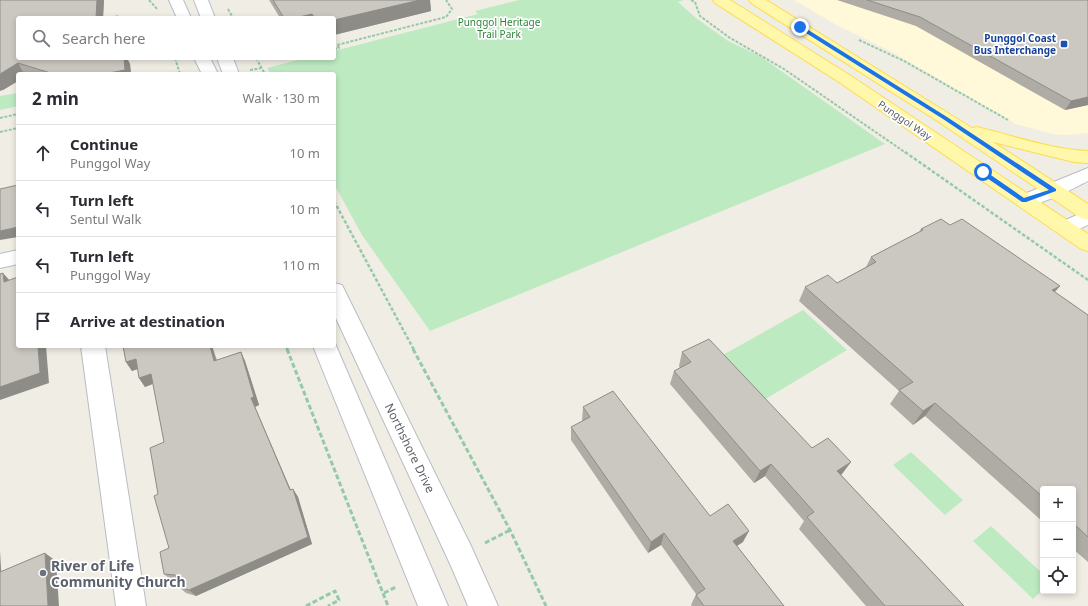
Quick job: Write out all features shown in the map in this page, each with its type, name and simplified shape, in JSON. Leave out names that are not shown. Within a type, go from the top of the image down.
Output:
[{"type":"main road","name":"Punggol Way","points":[[756,0],[945,118],[1088,213]]},
{"type":"main road","name":"Punggol Way","points":[[722,1],[845,79],[1088,244]]},
{"type":"main road","points":[[945,118],[984,135],[1074,156],[1088,157]]},
{"type":"street","points":[[176,0],[183,16]]},
{"type":"street","points":[[201,0],[207,16]]},
{"type":"street","points":[[203,60],[209,72]]},
{"type":"street","points":[[226,60],[230,72]]},
{"type":"street","points":[[1024,201],[1054,190],[1088,174]]},
{"type":"street","points":[[1066,228],[1088,216]]},
{"type":"street","points":[[0,261],[16,257]]},
{"type":"street","name":"Northshore Drive","points":[[336,295],[458,548],[483,606]]},
{"type":"street","points":[[93,348],[132,606]]},
{"type":"street","points":[[326,348],[422,575],[433,606]]},
{"type":"path","points":[[149,0],[159,12]]},
{"type":"path","points":[[336,49],[339,48],[337,45],[446,17],[452,9],[446,0]]},
{"type":"path","points":[[691,0],[695,2],[700,16],[730,38],[791,73],[1088,280]]},
{"type":"path","points":[[859,40],[904,62],[1011,122]]},
{"type":"path","points":[[176,60],[179,72]]},
{"type":"path","points":[[257,60],[264,72]]},
{"type":"path","points":[[0,118],[16,114]]},
{"type":"path","points":[[0,132],[16,128]]},
{"type":"path","points":[[336,205],[510,530],[546,606]]},
{"type":"path","points":[[287,348],[388,606]]},
{"type":"path","points":[[306,606],[335,591],[339,600],[328,606]]},
{"type":"shaded area","points":[[794,0],[1088,0],[1088,133],[1066,135],[1053,134],[1016,124],[894,53],[837,25]]},
{"type":"green space","name":"Punggol Heritage Trail Park","points":[[519,0],[684,0],[678,2],[696,18],[728,41],[760,56],[885,144],[430,331],[362,235],[336,188],[336,72],[270,72],[267,68],[297,60],[336,60],[336,50],[478,14],[475,11]]},
{"type":"green space","points":[[16,93],[16,106],[0,110],[0,96]]},
{"type":"green space","points":[[803,310],[847,350],[764,400],[721,356]]},
{"type":"green space","points":[[911,452],[963,500],[945,515],[893,465]]},
{"type":"green space","points":[[991,526],[1040,571],[1040,593],[1033,599],[973,541]]},
{"type":"building","points":[[0,0],[97,0],[96,16],[16,16],[16,60],[124,60],[125,70],[114,72],[47,72],[18,63],[0,74]]},
{"type":"building","points":[[273,0],[420,0],[336,20],[336,16],[314,16],[312,14],[304,16],[283,16]]},
{"type":"building","points":[[867,0],[1088,0],[1088,97],[1071,101],[920,17]]},
{"type":"building","points":[[16,185],[16,227],[0,231],[0,189]]},
{"type":"building","points":[[941,219],[950,225],[962,219],[1060,286],[1052,290],[1088,315],[1088,537],[1076,526],[1076,486],[1040,486],[1040,494],[935,403],[923,411],[899,390],[913,382],[805,287],[828,275],[837,283],[876,262],[871,257],[923,230],[921,229]]},
{"type":"building","points":[[3,273],[4,282],[16,278],[16,348],[38,348],[40,373],[0,387],[0,274]]},
{"type":"building","points":[[709,339],[812,448],[828,438],[851,462],[837,471],[964,606],[885,606],[807,517],[814,512],[771,464],[760,471],[674,371],[691,362],[682,352]]},
{"type":"building","points":[[123,348],[211,348],[214,361],[241,352],[254,397],[251,398],[290,490],[293,489],[308,537],[189,590],[179,587],[175,575],[164,574],[160,552],[169,548],[154,496],[158,494],[150,448],[164,442],[151,374],[139,378],[136,359],[126,362]]},
{"type":"building","points":[[613,391],[710,516],[728,504],[749,531],[733,541],[784,606],[704,606],[696,595],[705,589],[664,533],[651,542],[571,427],[590,417],[583,407]]},
{"type":"building","name":"River of Life Community Church","points":[[45,553],[48,606],[0,606],[0,572]]},
{"type":"place","name":"Punggol Coast Bus Interchange","points":[[1064,44]]},
{"type":"place","name":"River of Life Community Church","points":[[43,573]]},
{"type":"route","points":[[800,27],[945,118],[1054,190],[1024,201],[983,172]]}]
